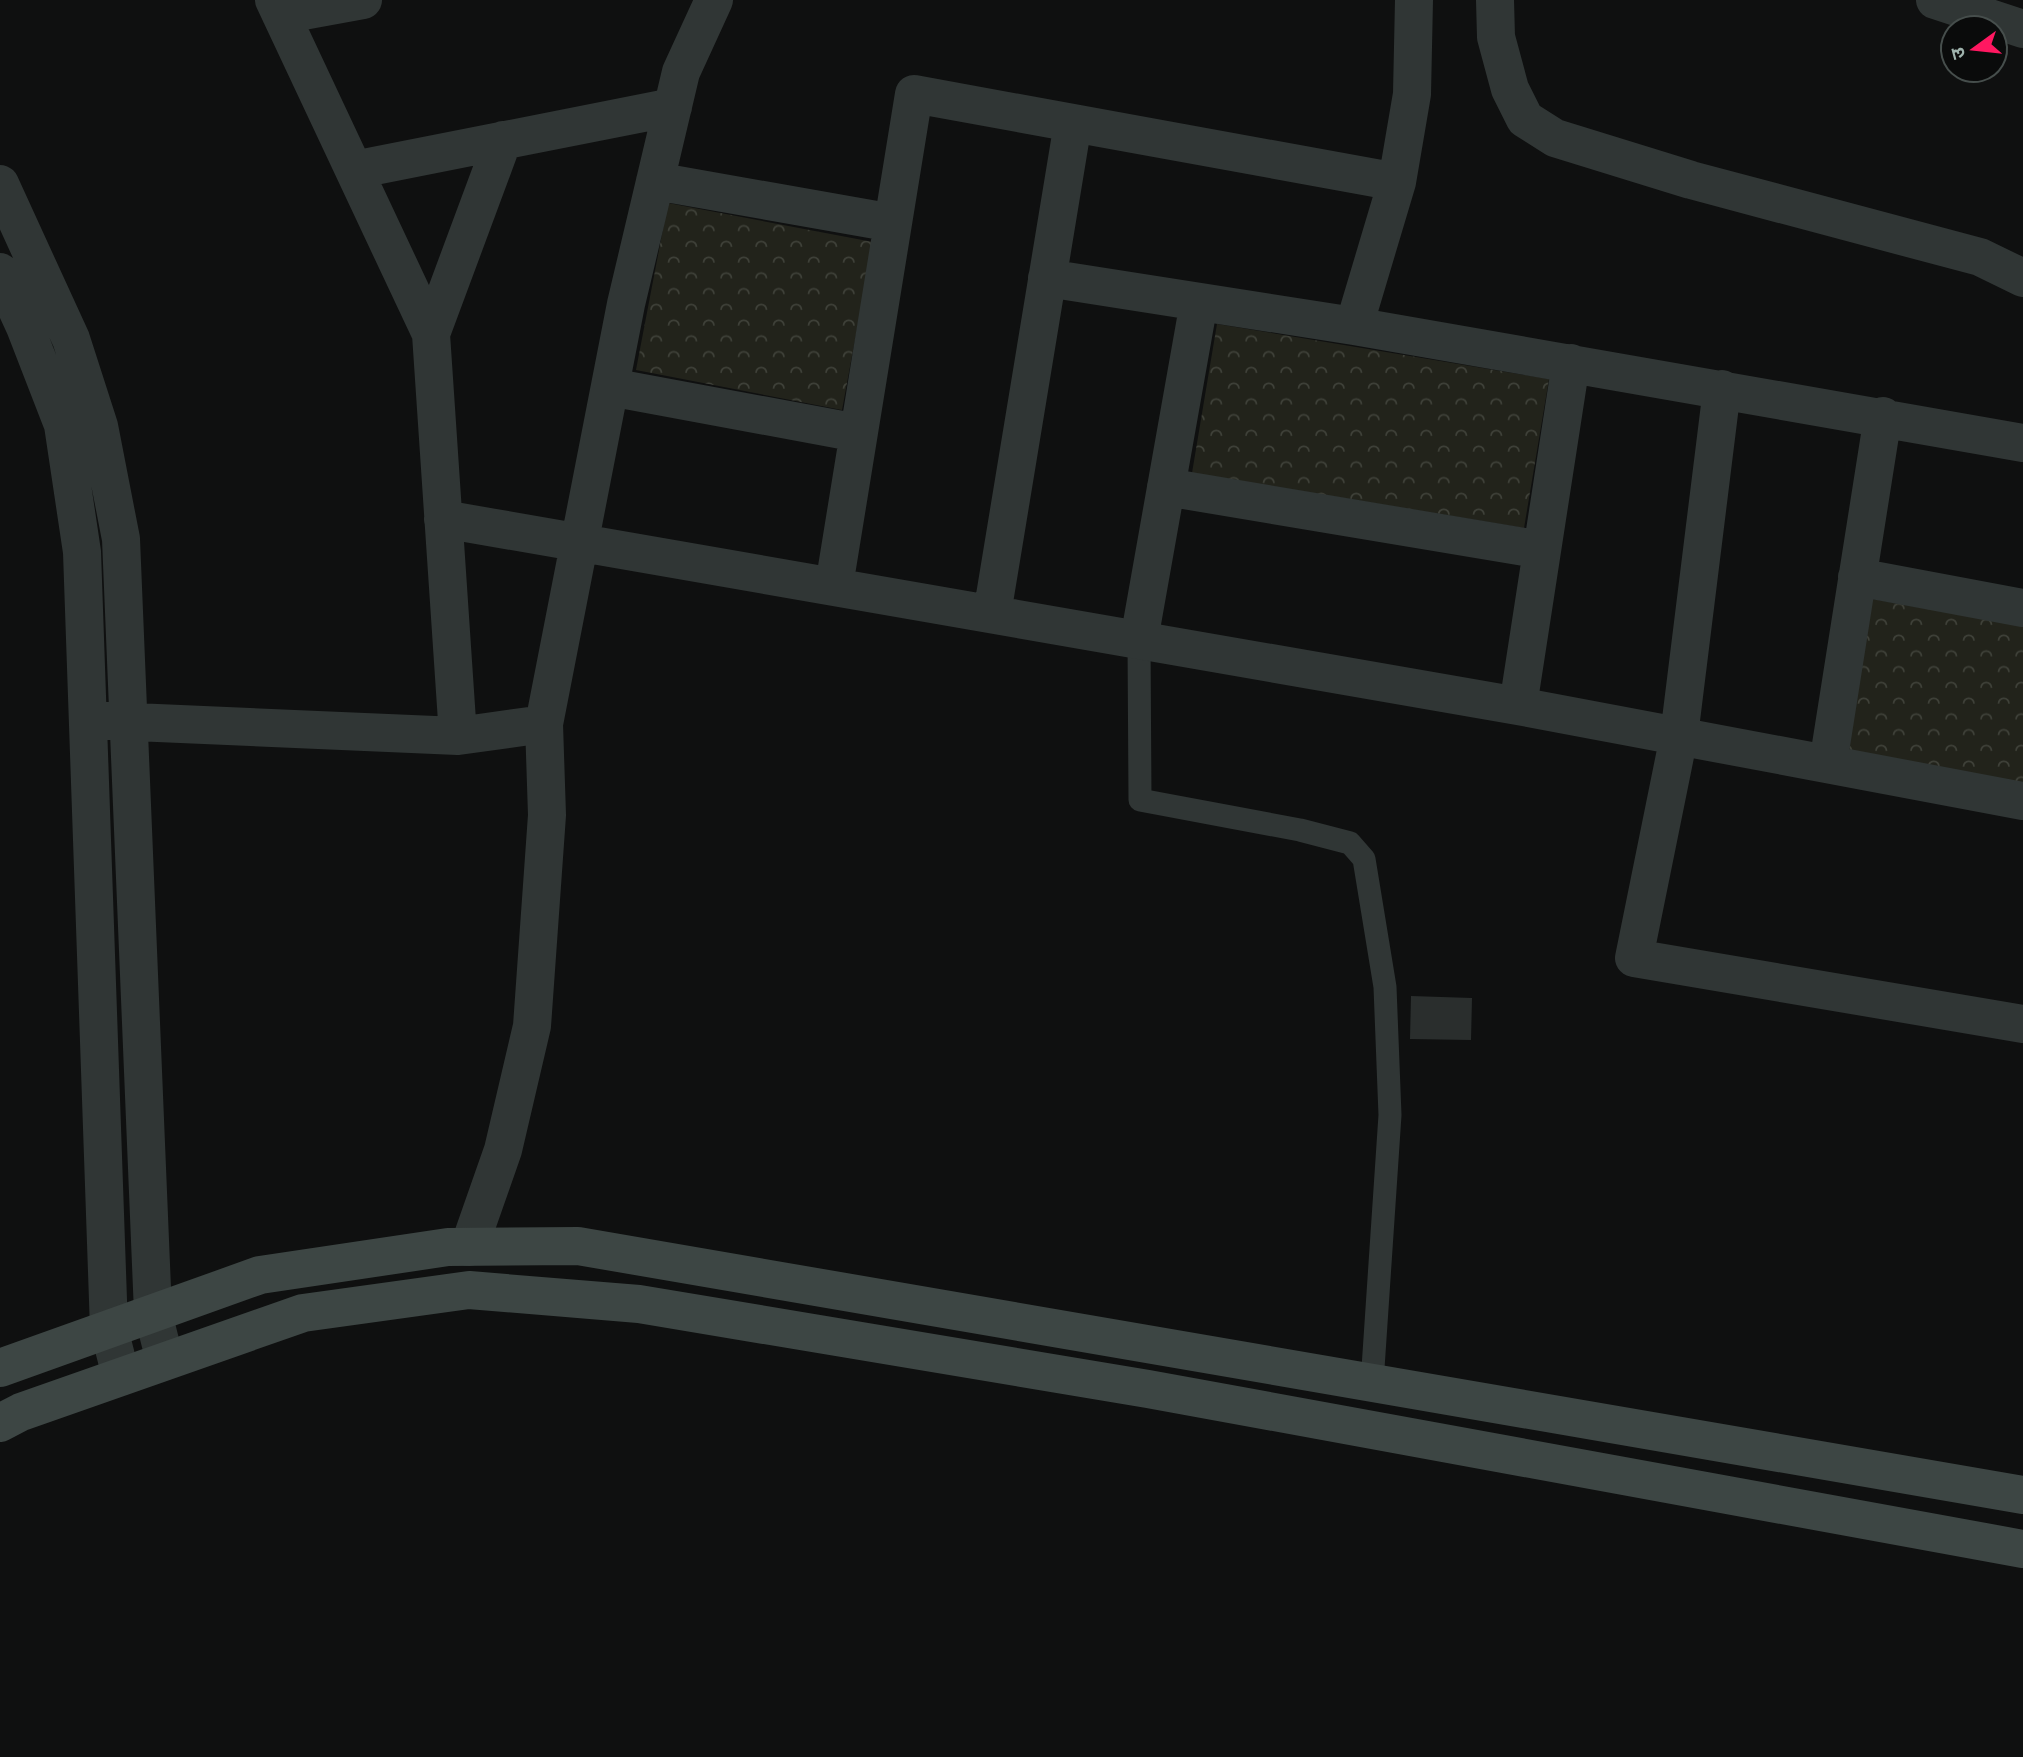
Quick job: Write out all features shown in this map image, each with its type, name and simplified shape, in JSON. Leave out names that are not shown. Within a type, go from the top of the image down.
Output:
[{"type":"street","points":[[363,0],[278,7],[431,334],[458,736]]},
{"type":"street","points":[[469,1247],[503,1150],[532,1026],[547,815],[544,724],[610,387],[681,72],[714,0]]},
{"type":"street","points":[[1354,326],[1396,182],[1412,94],[1415,0]]},
{"type":"street","points":[[1495,0],[1496,37],[1510,89],[1525,119],[1555,138],[1691,180],[1980,257],[2023,278]]},
{"type":"street","points":[[1936,0],[2023,29]]},
{"type":"street","points":[[834,586],[914,94],[1396,182]]},
{"type":"street","points":[[354,170],[673,107]]},
{"type":"street","points":[[992,614],[1073,123]]},
{"type":"street","points":[[431,334],[503,140]]},
{"type":"street","points":[[655,181],[893,223]]},
{"type":"street","points":[[0,184],[71,338],[99,426],[121,539],[153,1313],[165,1361]]},
{"type":"street","points":[[0,272],[25,327],[63,425],[82,551],[109,1329],[121,1376]]},
{"type":"street","points":[[1047,278],[1354,326],[1883,416],[2023,443]]},
{"type":"street","points":[[1139,640],[1199,302]]},
{"type":"street","points":[[1518,706],[1571,363]]},
{"type":"street","points":[[610,387],[858,433]]},
{"type":"street","points":[[1722,389],[1679,736],[1634,958],[2023,1024]]},
{"type":"street","points":[[1828,764],[1883,416]]},
{"type":"street","points":[[1166,487],[1542,550]]},
{"type":"street","points":[[443,519],[1518,706],[2023,801]]},
{"type":"street","points":[[1857,577],[2023,608]]},
{"type":"street","points":[[88,720],[458,736],[544,724]]},
{"type":"street","points":[[0,1368],[260,1275],[448,1247],[578,1246],[2023,1495]]},
{"type":"street","points":[[0,1423],[21,1412],[303,1313],[469,1290],[639,1304],[1286,1415],[2023,1549]]},
{"type":"street","points":[[1286,1415],[1293,1370]]},
{"type":"lane","points":[[1139,640],[1140,800],[1300,830],[1350,843],[1364,859],[1385,987],[1390,1115],[1372,1383]]},
{"type":"green space","points":[[668,203],[873,242],[842,410],[636,370]]},
{"type":"green space","points":[[1217,324],[1549,379],[1524,528],[1192,473]]},
{"type":"green space","points":[[1867,598],[2023,626],[2023,786],[1841,753]]},
{"type":"building","points":[[1411,996],[1472,998],[1471,1040],[1410,1039]]}]
